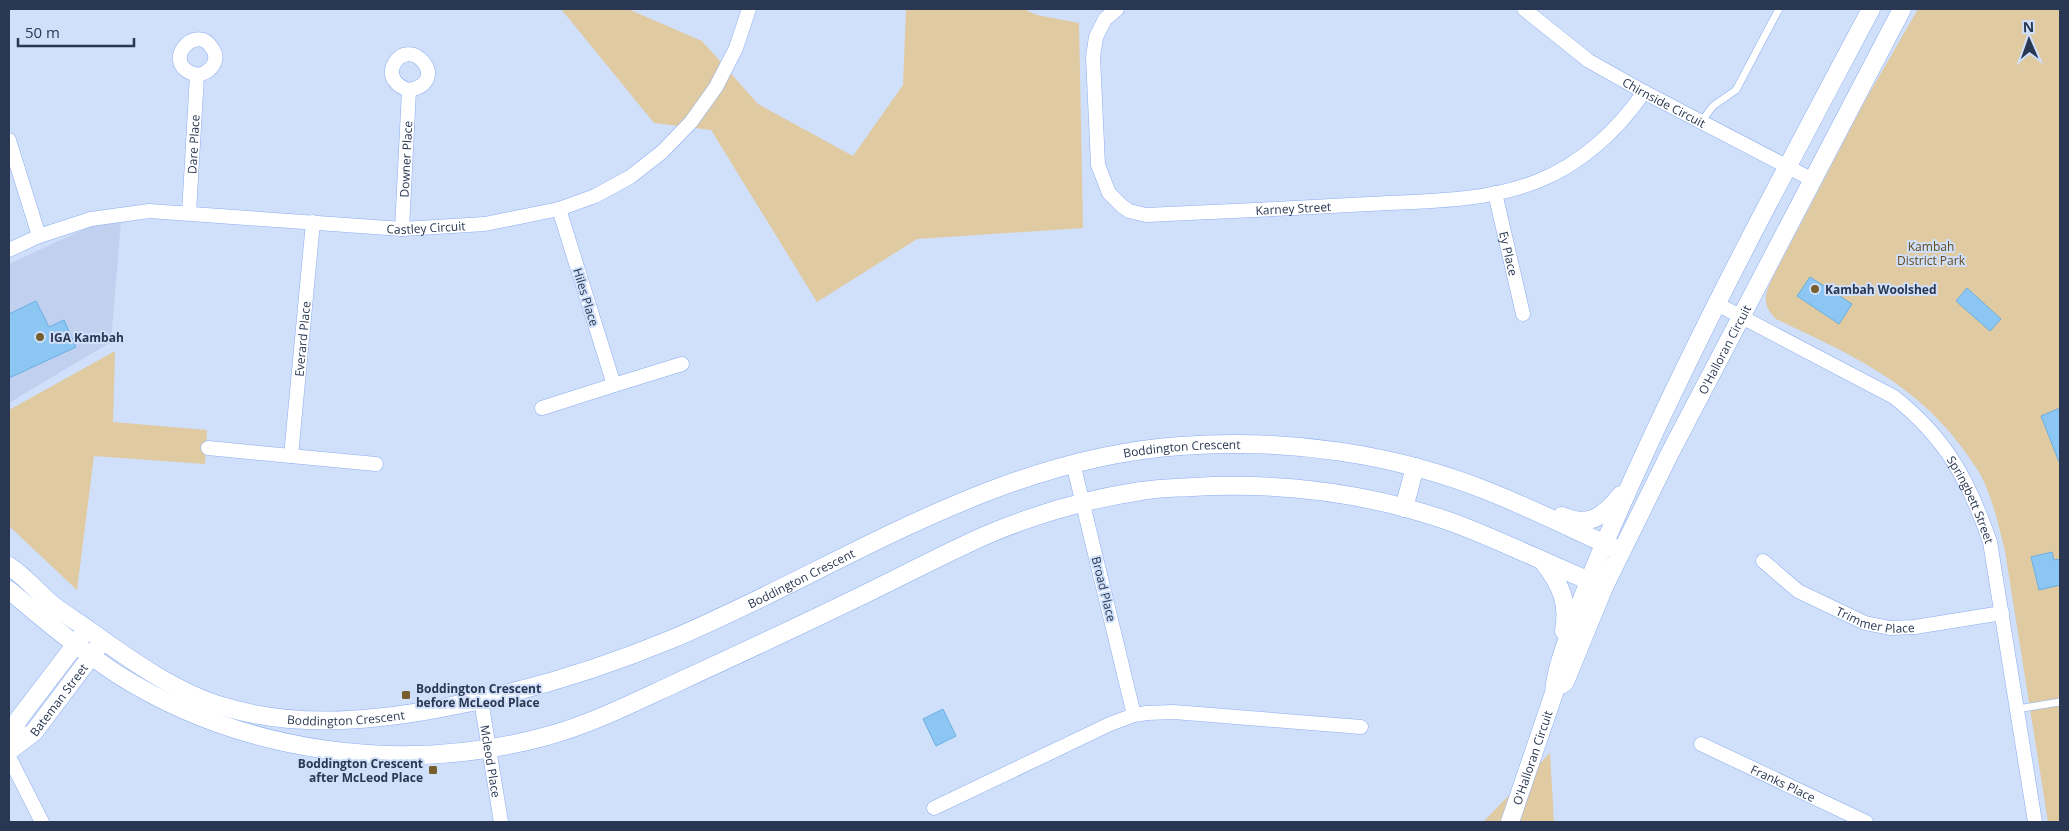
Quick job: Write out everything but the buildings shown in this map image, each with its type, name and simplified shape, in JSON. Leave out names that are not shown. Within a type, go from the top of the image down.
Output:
[{"type":"street","name":"Castley Circuit","points":[[9,250],[39,236],[91,219],[149,211],[402,229],[485,224],[559,209],[595,196],[630,177],[662,152],[691,122],[716,87],[736,48],[749,9]]},
{"type":"street","name":"Karney Street","points":[[1117,9],[1105,20],[1096,37],[1093,57],[1098,164],[1109,193],[1129,211],[1146,216],[1452,199],[1495,193],[1538,181],[1578,160],[1614,130],[1644,92]]},
{"type":"street","name":"Chirnside Circuit","points":[[1524,9],[1589,61],[1644,92],[1813,180]]},
{"type":"street","name":"O'Halloran Circuit","points":[[1554,693],[1565,682],[1596,584],[1604,543],[1630,483],[1717,304],[1871,9]]},
{"type":"street","name":"O'Halloran Circuit","points":[[1510,822],[1554,693],[1556,673],[1596,584],[1621,551],[1670,453],[1902,9]]},
{"type":"street","name":"Dare Place","points":[[190,213],[197,75]]},
{"type":"street","name":"Downer Place","points":[[402,229],[409,90]]},
{"type":"street","points":[[9,140],[39,236]]},
{"type":"street","name":"Ey Place","points":[[1495,193],[1523,314]]},
{"type":"street","name":"Hiles Place","points":[[559,209],[614,385]]},
{"type":"street","name":"Everard Place","points":[[291,456],[313,222]]},
{"type":"street","name":"Springbett Street","points":[[1717,304],[1894,397],[1935,435],[1958,467],[1976,503],[1990,542],[2035,822]]},
{"type":"street","points":[[542,408],[682,364]]},
{"type":"street","name":"Boddington Crescent","points":[[9,566],[53,605],[87,629],[155,674],[199,697],[224,707],[274,718],[349,721],[411,714],[481,700],[521,691],[598,667],[674,638],[966,498],[1020,478],[1073,463],[1135,451],[1170,447],[1243,444],[1329,450],[1372,457],[1415,467],[1492,493],[1621,551]]},
{"type":"street","points":[[208,448],[376,464]]},
{"type":"street","name":"Broad Place","points":[[1073,463],[1134,715]]},
{"type":"street","points":[[1404,508],[1415,467]]},
{"type":"street","points":[[1528,509],[1555,513],[1575,522],[1583,522],[1595,518],[1611,507],[1630,483]]},
{"type":"street","name":"Boddington Crescent","points":[[9,590],[76,644],[120,676],[170,702],[218,723],[274,740],[334,751],[397,756],[465,752],[489,748],[548,736],[607,716],[987,535],[1046,514],[1144,490],[1243,485],[1324,491],[1404,508],[1454,523],[1596,584]]},
{"type":"street","name":"Trimmer Place","points":[[1763,561],[1798,591],[1865,622],[1890,628],[1915,627],[2002,613]]},
{"type":"street","points":[[1542,562],[1562,589],[1566,604],[1566,620],[1556,673]]},
{"type":"street","name":"Bateman Street","points":[[9,747],[18,720],[87,629]]},
{"type":"street","name":"Bateman Street","points":[[9,752],[34,732],[103,640]]},
{"type":"street","name":"Mcleod Place","points":[[481,700],[500,822]]},
{"type":"street","points":[[934,808],[1110,724],[1134,715],[1174,712],[1362,727]]},
{"type":"street","name":"Franks Place","points":[[1701,744],[1866,822]]},
{"type":"street","points":[[9,757],[42,822]]},
{"type":"lane","points":[[1701,122],[1713,106],[1736,90],[1779,9]]},
{"type":"lane","points":[[2017,709],[2060,702]]},
{"type":"shaded area","points":[[121,220],[111,342],[9,403],[9,264],[91,226]]},
{"type":"green space","points":[[561,9],[628,9],[702,41],[758,104],[853,156],[903,85],[906,9],[1023,9],[1037,15],[1079,23],[1083,228],[917,239],[817,302],[711,130],[654,123]]},
{"type":"green space","name":"Kambah District Park","points":[[1918,9],[2060,9],[2060,822],[2048,822],[2005,551],[1991,498],[1977,469],[1957,441],[1936,417],[1913,396],[1863,362],[1776,319],[1766,305],[1767,290],[1772,279],[1866,99]]},
{"type":"green space","points":[[115,351],[113,422],[207,430],[205,464],[94,456],[77,590],[9,526],[9,410]]},
{"type":"green space","points":[[1550,753],[1554,822],[1483,822]]},
{"type":"place","name":"Kambah Woolshed","points":[[1815,289]]},
{"type":"place","name":"IGA Kambah","points":[[40,337]]},
{"type":"place","name":"Boddington Crescent before McLeod Place","points":[[406,695]]},
{"type":"place","name":"Boddington Crescent after McLeod Place","points":[[433,770]]}]
